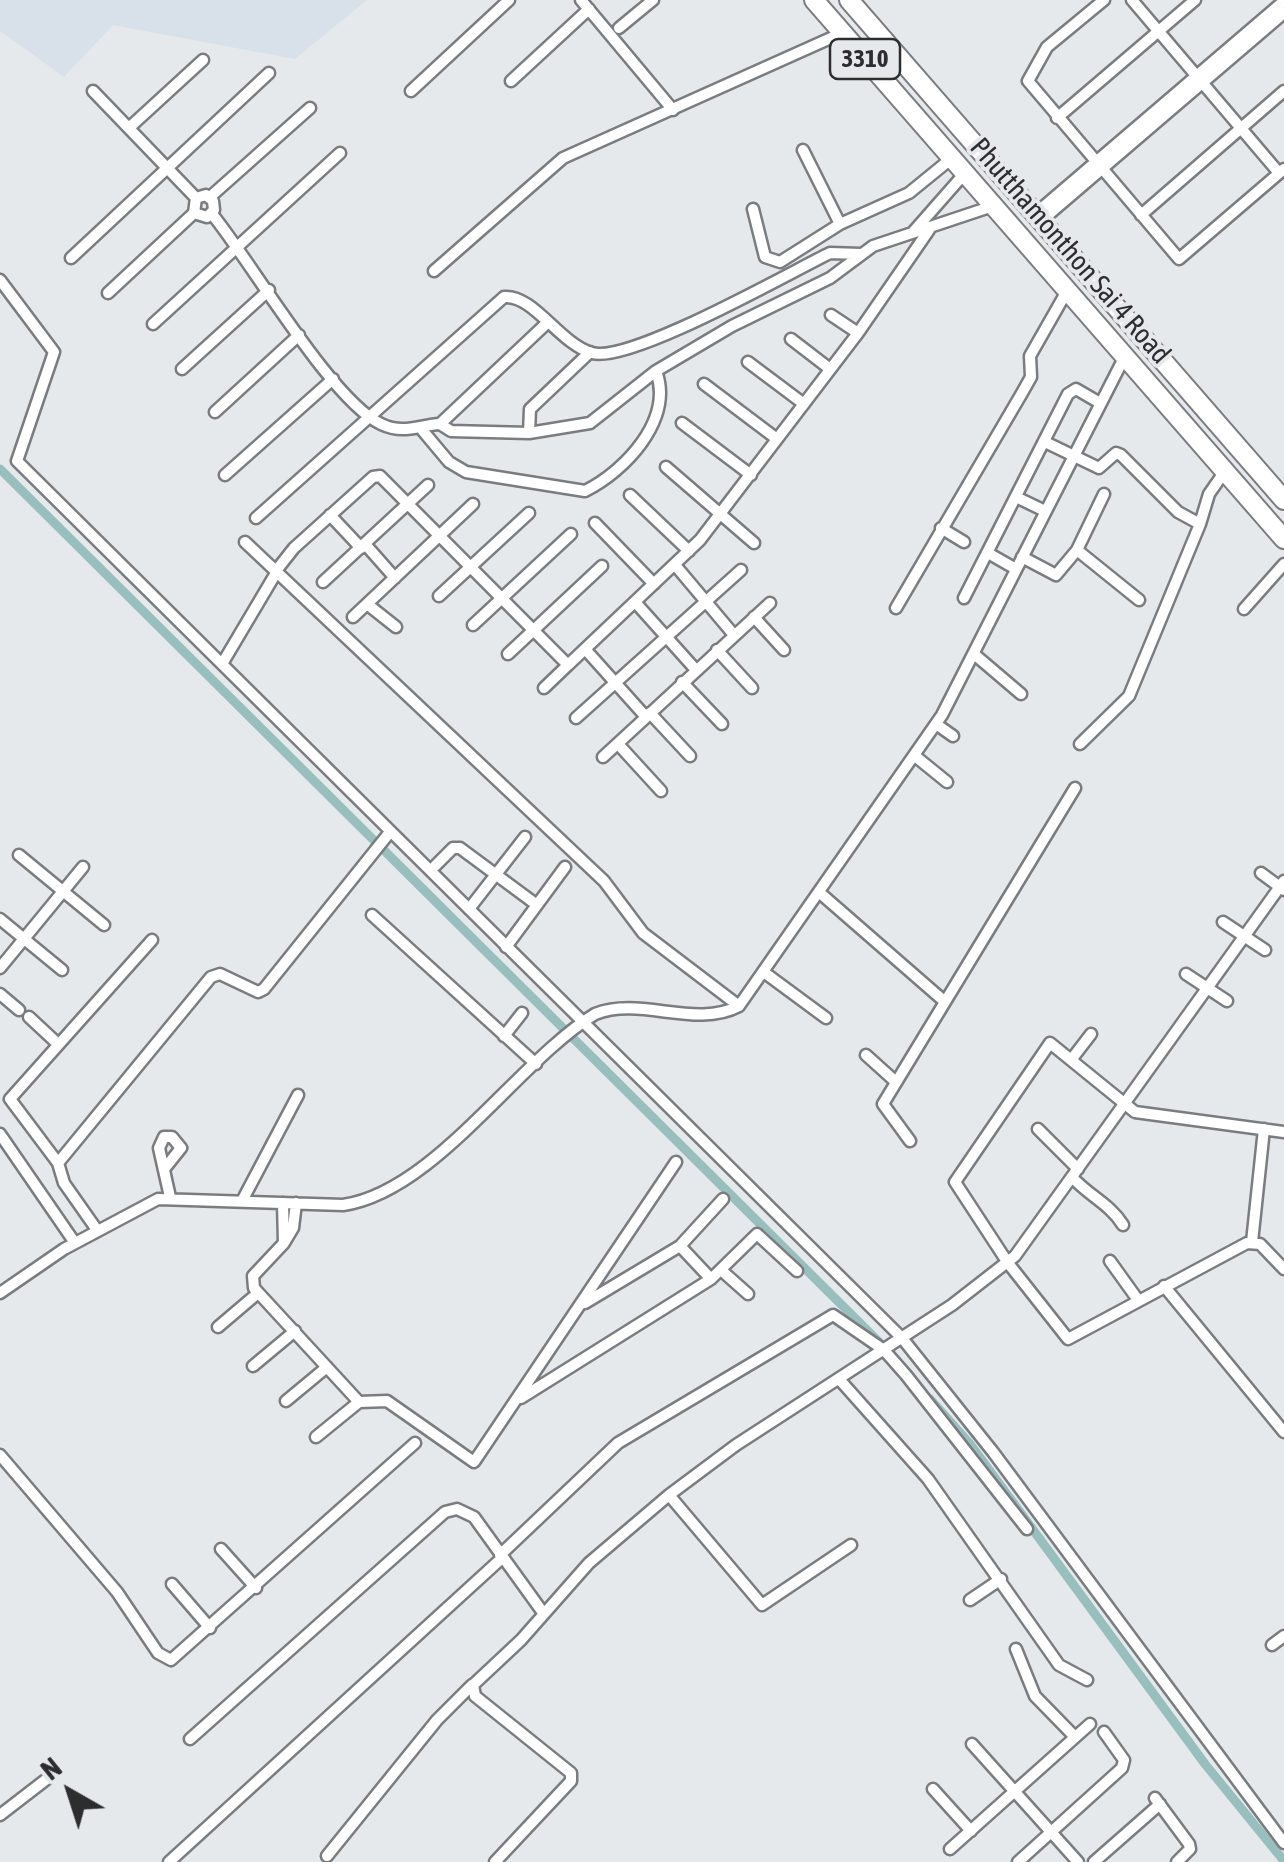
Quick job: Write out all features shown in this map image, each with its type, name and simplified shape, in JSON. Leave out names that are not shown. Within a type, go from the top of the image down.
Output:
[{"type":"main road","name":"Phutthamonthon Sai 4 Road","points":[[814,0],[1284,540]]},
{"type":"main road","name":"Phutthamonthon Sai 4 Road","points":[[849,0],[1284,500]]},
{"type":"main road","points":[[942,106],[947,152]]},
{"type":"street","points":[[411,92],[509,0]]},
{"type":"street","points":[[619,28],[653,0]]},
{"type":"street","points":[[1104,0],[1046,47],[1028,77],[1057,118],[1178,259],[1282,171],[1132,0]]},
{"type":"street","points":[[1057,118],[1195,0]]},
{"type":"street","points":[[1038,217],[1284,2]]},
{"type":"street","points":[[511,81],[585,4],[673,110]]},
{"type":"street","points":[[1200,78],[1284,12]]},
{"type":"street","points":[[434,271],[563,158],[842,33]]},
{"type":"street","points":[[131,126],[203,60]]},
{"type":"street","points":[[71,258],[268,73]]},
{"type":"street","points":[[93,91],[131,126],[196,198],[210,198],[310,108]]},
{"type":"street","points":[[1141,215],[1284,91]]},
{"type":"street","points":[[803,150],[840,224]]},
{"type":"street","points":[[753,209],[762,251],[774,262],[840,224],[909,194],[947,152]]},
{"type":"street","points":[[153,324],[340,153]]},
{"type":"street","points":[[914,231],[965,173]]},
{"type":"street","points":[[108,293],[194,213],[196,198]]},
{"type":"street","points":[[210,198],[212,214]]},
{"type":"street","points":[[212,214],[299,335],[369,416],[392,428],[428,434],[529,433],[590,423],[656,371],[732,326],[830,278],[861,254],[914,231],[929,230],[960,214],[994,206]]},
{"type":"street","points":[[194,213],[203,218],[212,214]]},
{"type":"street","points":[[544,688],[675,565],[723,512],[929,230]]},
{"type":"street","points":[[256,518],[499,300],[521,298],[547,323],[590,352],[622,353],[830,253],[861,254]]},
{"type":"street","points":[[0,280],[54,352],[17,461],[222,664],[384,838],[469,909],[576,1027],[899,1341],[993,1452],[1284,1844]]},
{"type":"street","points":[[182,369],[269,290]]},
{"type":"street","points":[[896,608],[1031,377],[1030,356],[1068,291]]},
{"type":"street","points":[[831,315],[858,332]]},
{"type":"street","points":[[428,434],[547,323]]},
{"type":"street","points":[[215,412],[299,335]]},
{"type":"street","points":[[792,339],[830,369]]},
{"type":"street","points":[[529,433],[530,409],[590,352]]},
{"type":"street","points":[[0,1294],[75,1243],[170,1197],[343,1205],[385,1194],[576,1027],[614,1008],[706,1014],[739,1006],[936,724],[1125,356]]},
{"type":"street","points":[[748,362],[804,404]]},
{"type":"street","points":[[428,434],[448,462],[466,472],[585,491],[636,454],[660,394],[656,371]]},
{"type":"street","points":[[226,474],[334,379]]},
{"type":"street","points":[[704,384],[777,439]]},
{"type":"street","points":[[964,598],[1072,390],[1100,403]]},
{"type":"street","points":[[682,423],[750,475]]},
{"type":"street","points":[[440,424],[451,431]]},
{"type":"street","points":[[1044,442],[1102,468],[1116,453],[1121,454],[1178,512],[1200,524]]},
{"type":"street","points":[[666,467],[754,542]]},
{"type":"street","points":[[1080,744],[1129,696],[1206,502],[1224,470]]},
{"type":"street","points":[[222,664],[278,570],[330,515],[376,476],[568,665]]},
{"type":"street","points":[[323,582],[428,484]]},
{"type":"street","points":[[988,553],[1056,576],[1077,550],[1104,494]]},
{"type":"street","points":[[630,495],[689,551]]},
{"type":"street","points":[[1016,497],[1046,511]]},
{"type":"street","points":[[353,617],[473,504]]},
{"type":"street","points":[[439,596],[529,513]]},
{"type":"street","points":[[330,515],[395,578]]},
{"type":"street","points":[[595,523],[654,584]]},
{"type":"street","points":[[941,528],[964,542]]},
{"type":"street","points":[[473,625],[572,534]]},
{"type":"street","points":[[245,542],[604,881],[643,933],[739,1006]]},
{"type":"street","points":[[1077,550],[1139,600]]},
{"type":"street","points":[[1244,609],[1284,564]]},
{"type":"street","points":[[675,565],[734,635]]},
{"type":"street","points":[[508,654],[602,566]]},
{"type":"street","points":[[576,718],[741,570]]},
{"type":"street","points":[[635,602],[696,670]]},
{"type":"street","points":[[604,756],[770,603]]},
{"type":"street","points":[[367,604],[396,627]]},
{"type":"street","points":[[754,618],[784,650]]},
{"type":"street","points":[[585,649],[690,756]]},
{"type":"street","points":[[717,650],[752,688]]},
{"type":"street","points":[[974,654],[1021,694]]},
{"type":"street","points":[[682,682],[722,724]]},
{"type":"street","points":[[936,724],[954,736]]},
{"type":"street","points":[[618,744],[661,791]]},
{"type":"street","points":[[915,756],[947,782]]},
{"type":"street","points":[[910,1141],[882,1108],[1076,788]]},
{"type":"street","points":[[469,909],[526,836]]},
{"type":"street","points":[[58,1163],[211,977],[220,974],[258,992],[264,988],[384,838]]},
{"type":"street","points":[[435,866],[454,848],[460,848],[536,905]]},
{"type":"street","points":[[19,855],[104,925]]},
{"type":"street","points":[[0,968],[84,867]]},
{"type":"street","points":[[506,948],[565,867]]},
{"type":"street","points":[[328,1856],[437,1720],[544,1614],[589,1563],[669,1494],[899,1341],[1008,1263],[1283,886],[1261,873]]},
{"type":"street","points":[[820,893],[944,1001]]},
{"type":"street","points":[[372,915],[536,1064]]},
{"type":"street","points":[[0,919],[62,970]]},
{"type":"street","points":[[1223,922],[1265,950]]},
{"type":"street","points":[[98,1230],[64,1182],[58,1163],[10,1099],[152,940]]},
{"type":"street","points":[[765,973],[826,1018]]},
{"type":"street","points":[[1186,974],[1228,1001]]},
{"type":"street","points":[[0,994],[58,1044]]},
{"type":"street","points":[[504,1036],[522,1013]]},
{"type":"street","points":[[1071,1060],[1091,1034]]},
{"type":"street","points":[[1252,1242],[1068,1339],[1008,1263],[955,1182],[1050,1043],[1124,1106],[1143,1114],[1284,1132]]},
{"type":"street","points":[[866,1055],[896,1082]]},
{"type":"street","points":[[242,1201],[298,1095]]},
{"type":"street","points":[[1038,1129],[1092,1199],[1114,1210],[1123,1225]]},
{"type":"street","points":[[1252,1242],[1264,1129]]},
{"type":"street","points":[[0,1134],[75,1243]]},
{"type":"street","points":[[316,1437],[359,1402],[387,1401],[474,1462],[676,1162]]},
{"type":"street","points":[[164,1168],[170,1197]]},
{"type":"street","points":[[580,1306],[680,1246],[722,1199]]},
{"type":"street","points":[[283,1202],[284,1242]]},
{"type":"street","points":[[296,1203],[294,1228],[253,1276],[258,1292],[359,1402]]},
{"type":"street","points":[[516,1401],[712,1279],[757,1234],[797,1271]]},
{"type":"street","points":[[1252,1242],[1268,1250],[1284,1268]]},
{"type":"street","points":[[680,1246],[712,1279]]},
{"type":"street","points":[[1110,1261],[1138,1300]]},
{"type":"street","points":[[721,1270],[748,1294]]},
{"type":"street","points":[[1164,1286],[1284,1432]]},
{"type":"street","points":[[218,1326],[258,1292]]},
{"type":"street","points":[[170,1862],[618,1444],[821,1320],[841,1317],[885,1350],[1027,1528]]},
{"type":"street","points":[[253,1366],[294,1331]]},
{"type":"street","points":[[286,1401],[327,1368]]},
{"type":"street","points":[[839,1379],[928,1479],[1060,1665],[1087,1680]]},
{"type":"street","points":[[0,1455],[102,1574],[164,1659],[178,1658],[414,1444]]},
{"type":"street","points":[[669,1494],[762,1605],[851,1545]]},
{"type":"street","points":[[190,1739],[435,1518],[457,1509],[466,1510],[544,1614]]},
{"type":"street","points":[[222,1550],[256,1588]]},
{"type":"street","points":[[970,1600],[1001,1580]]},
{"type":"street","points":[[172,1584],[210,1628]]},
{"type":"street","points":[[1016,1648],[1035,1696],[1074,1737]]},
{"type":"street","points":[[473,1684],[475,1696],[571,1773],[571,1781],[494,1862]]},
{"type":"street","points":[[950,1850],[1090,1724]]},
{"type":"street","points":[[1018,1862],[1122,1768],[1124,1760],[1104,1732]]},
{"type":"street","points":[[972,1744],[1078,1862]]},
{"type":"street","points":[[0,1816],[48,1778]]},
{"type":"street","points":[[932,1789],[971,1831]]},
{"type":"street","points":[[1094,1862],[1158,1801],[1189,1844],[1190,1849],[1177,1862]]},
{"type":"shaded area","points":[[0,0],[367,0],[295,59],[113,25],[64,77],[0,31]]},
{"type":"waterway","points":[[0,469],[883,1346]]},
{"type":"waterway","points":[[930,1399],[970,1444],[1205,1764],[1284,1861]]}]
